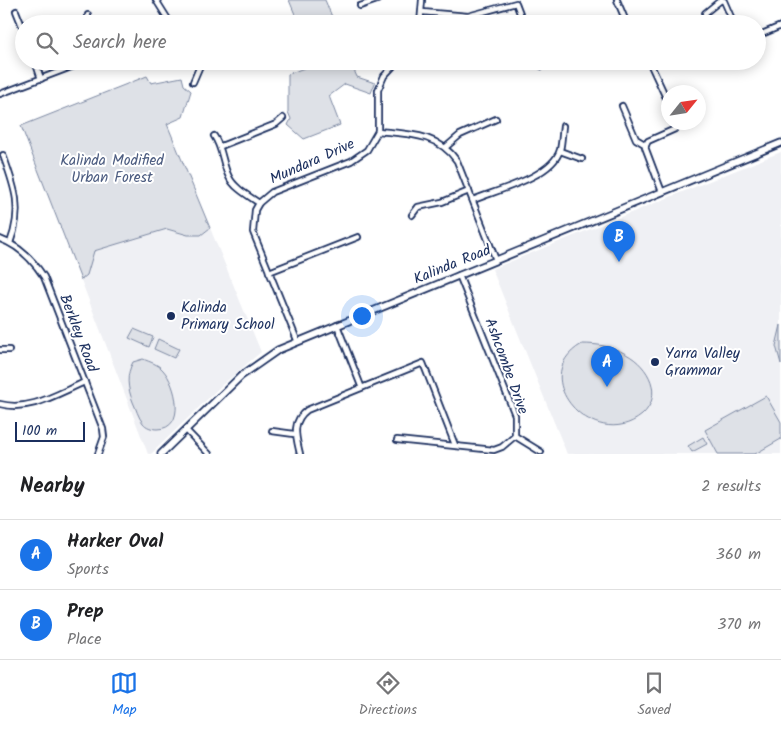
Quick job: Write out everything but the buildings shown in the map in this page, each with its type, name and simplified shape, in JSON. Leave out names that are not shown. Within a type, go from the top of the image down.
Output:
[{"type":"street","points":[[156,0],[163,15]]},
{"type":"street","points":[[360,6],[377,0]]},
{"type":"street","points":[[422,0],[422,15]]},
{"type":"street","points":[[618,0],[624,15]]},
{"type":"street","points":[[706,15],[705,12],[721,0],[724,1],[730,15]]},
{"type":"street","points":[[472,15],[516,3],[521,15]]},
{"type":"street","points":[[16,11],[18,15]]},
{"type":"street","points":[[422,12],[456,15]]},
{"type":"street","points":[[766,33],[781,26]]},
{"type":"street","points":[[38,70],[41,78]]},
{"type":"street","points":[[0,94],[63,70]]},
{"type":"street","points":[[192,82],[198,70]]},
{"type":"street","points":[[390,70],[384,76],[378,90],[378,131],[424,136],[446,147],[456,161],[496,260]]},
{"type":"street","points":[[653,70],[661,87]]},
{"type":"street","points":[[622,106],[636,139],[646,145]]},
{"type":"street","points":[[221,146],[276,124],[283,118]]},
{"type":"street","points":[[446,147],[460,135],[496,119]]},
{"type":"street","points":[[473,200],[539,173],[551,164],[560,151],[563,126]]},
{"type":"street","points":[[662,192],[645,150],[646,145],[648,141],[675,130]]},
{"type":"street","name":"Mundara Drive","points":[[297,340],[252,226],[258,203],[272,192],[360,156],[372,145],[378,131]]},
{"type":"street","points":[[214,136],[221,146],[229,177],[235,185],[258,203]]},
{"type":"street","name":"Kalinda Road","points":[[161,454],[241,376],[278,350],[297,340],[781,143]]},
{"type":"street","points":[[560,151],[582,159]]},
{"type":"street","points":[[3,155],[18,204],[16,227],[10,243]]},
{"type":"street","points":[[412,215],[418,207],[442,202],[469,191]]},
{"type":"street","points":[[269,272],[358,238]]},
{"type":"street","name":"Berkley Road","points":[[0,239],[10,243],[28,256],[44,277],[104,433],[98,454]]},
{"type":"street","name":"Ashcombe Drive","points":[[397,440],[494,450],[502,447],[514,436],[515,415],[459,275]]},
{"type":"street","points":[[336,324],[361,386]]},
{"type":"street","points":[[0,350],[9,350]]},
{"type":"street","points":[[300,454],[294,434],[299,418],[307,410],[361,386],[423,363],[455,445]]},
{"type":"street","points":[[0,404],[12,406],[29,405],[85,382]]},
{"type":"street","points":[[186,430],[209,454]]},
{"type":"street","points":[[272,431],[294,434]]},
{"type":"street","points":[[514,436],[541,452]]},
{"type":"shaded area","name":"Yarra Valley Grammar","points":[[781,152],[781,454],[567,454],[492,269]]},
{"type":"shaded area","name":"Kalinda Primary School","points":[[210,228],[261,352],[222,385],[151,454],[148,454],[81,280],[84,279],[94,251],[167,229],[188,235],[202,234]]},
{"type":"green space","points":[[289,0],[325,0],[331,15],[295,15]]},
{"type":"green space","points":[[299,70],[354,70],[357,77],[375,83],[371,93],[345,84],[329,96],[340,125],[304,139],[288,125],[291,119],[288,112],[288,74]]},
{"type":"green space","name":"Kalinda Modified Urban Forest","points":[[147,76],[151,83],[182,77],[184,85],[191,91],[183,117],[167,124],[210,228],[201,235],[188,235],[167,229],[94,251],[87,275],[81,280],[21,126]]},
{"type":"green space","points":[[781,325],[781,364],[776,346]]},
{"type":"green space","points":[[134,329],[153,337],[149,347],[129,338]]},
{"type":"green space","points":[[158,339],[179,349],[174,358],[154,349]]},
{"type":"green space","points":[[582,344],[599,345],[615,349],[634,359],[647,373],[653,390],[652,399],[649,407],[642,415],[624,424],[605,425],[587,418],[573,406],[563,391],[560,374],[566,358]]},
{"type":"green space","points":[[143,359],[161,368],[172,385],[175,395],[176,414],[172,422],[166,427],[155,429],[149,428],[144,424],[138,415],[131,397],[128,381],[129,372],[133,362]]},
{"type":"green space","points":[[766,396],[781,422],[781,439],[755,454],[718,454],[705,430]]},
{"type":"green space","points":[[703,437],[707,444],[692,452],[688,446]]},
{"type":"place","name":"Prep","points":[[619,262]]},
{"type":"place","name":"Kalinda Primary School","points":[[171,316]]},
{"type":"place","name":"Yarra Valley Grammar","points":[[655,362]]},
{"type":"place","name":"Harker Oval","points":[[607,387]]}]
